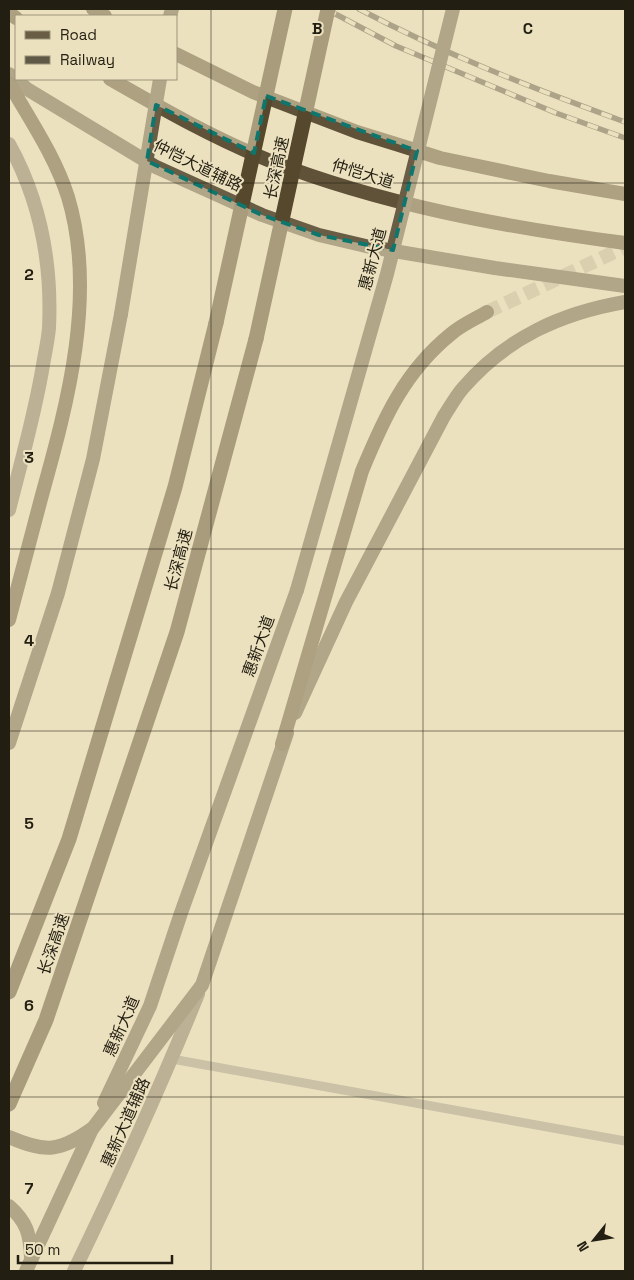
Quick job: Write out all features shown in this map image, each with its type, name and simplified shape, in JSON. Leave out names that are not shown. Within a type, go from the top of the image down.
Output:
[{"type":"highway","name":"长深高速","points":[[9,992],[69,838],[175,487],[216,323],[285,9]]},
{"type":"highway","name":"长深高速","points":[[9,1104],[46,1020],[177,632],[256,338],[328,9]]},
{"type":"highway","points":[[178,55],[253,92],[357,132],[407,148],[440,158],[549,181],[625,194]]},
{"type":"highway","name":"仲恺大道","points":[[112,80],[190,124],[250,152],[339,185],[397,202],[463,217],[559,234],[625,243]]},
{"type":"highway","points":[[9,83],[46,145],[68,198],[79,262],[80,288],[71,375],[55,450],[9,620]]},
{"type":"highway","points":[[282,744],[362,471],[379,430],[395,398],[428,355],[452,333],[487,312]]},
{"type":"main road","name":"惠新大道","points":[[28,1266],[150,1006],[181,913],[298,590],[387,274],[453,9]]},
{"type":"main road","name":"仲恺大道辅路","points":[[16,80],[27,89],[156,166],[262,215],[319,235],[370,247],[495,268],[625,286]]},
{"type":"main road","points":[[9,743],[58,593],[93,460],[122,314],[160,80]]},
{"type":"main road","points":[[9,144],[30,190],[41,227],[48,271],[49,319],[38,396],[9,510]]},
{"type":"main road","points":[[9,1137],[30,1146],[45,1148],[61,1146],[76,1140],[93,1128],[202,985],[282,744],[346,602],[444,416],[462,388],[487,363],[516,342],[539,329],[570,315],[625,302]]},
{"type":"main road","name":"惠新大道辅路","points":[[74,1271],[121,1173],[172,1059],[202,985]]},
{"type":"main road","points":[[9,1206],[20,1216],[27,1230],[30,1244],[28,1266]]},
{"type":"lane","points":[[172,1059],[625,1141]]},
{"type":"highlighted area","points":[[266,96],[417,151],[393,250],[319,235],[262,215],[147,161],[156,105],[254,153]]},
{"type":"tunnel","points":[[487,312],[625,247]]},
{"type":"railway","points":[[326,9],[396,46],[556,113],[625,138]]},
{"type":"railway","points":[[359,9],[424,41],[490,70],[625,122]]}]
